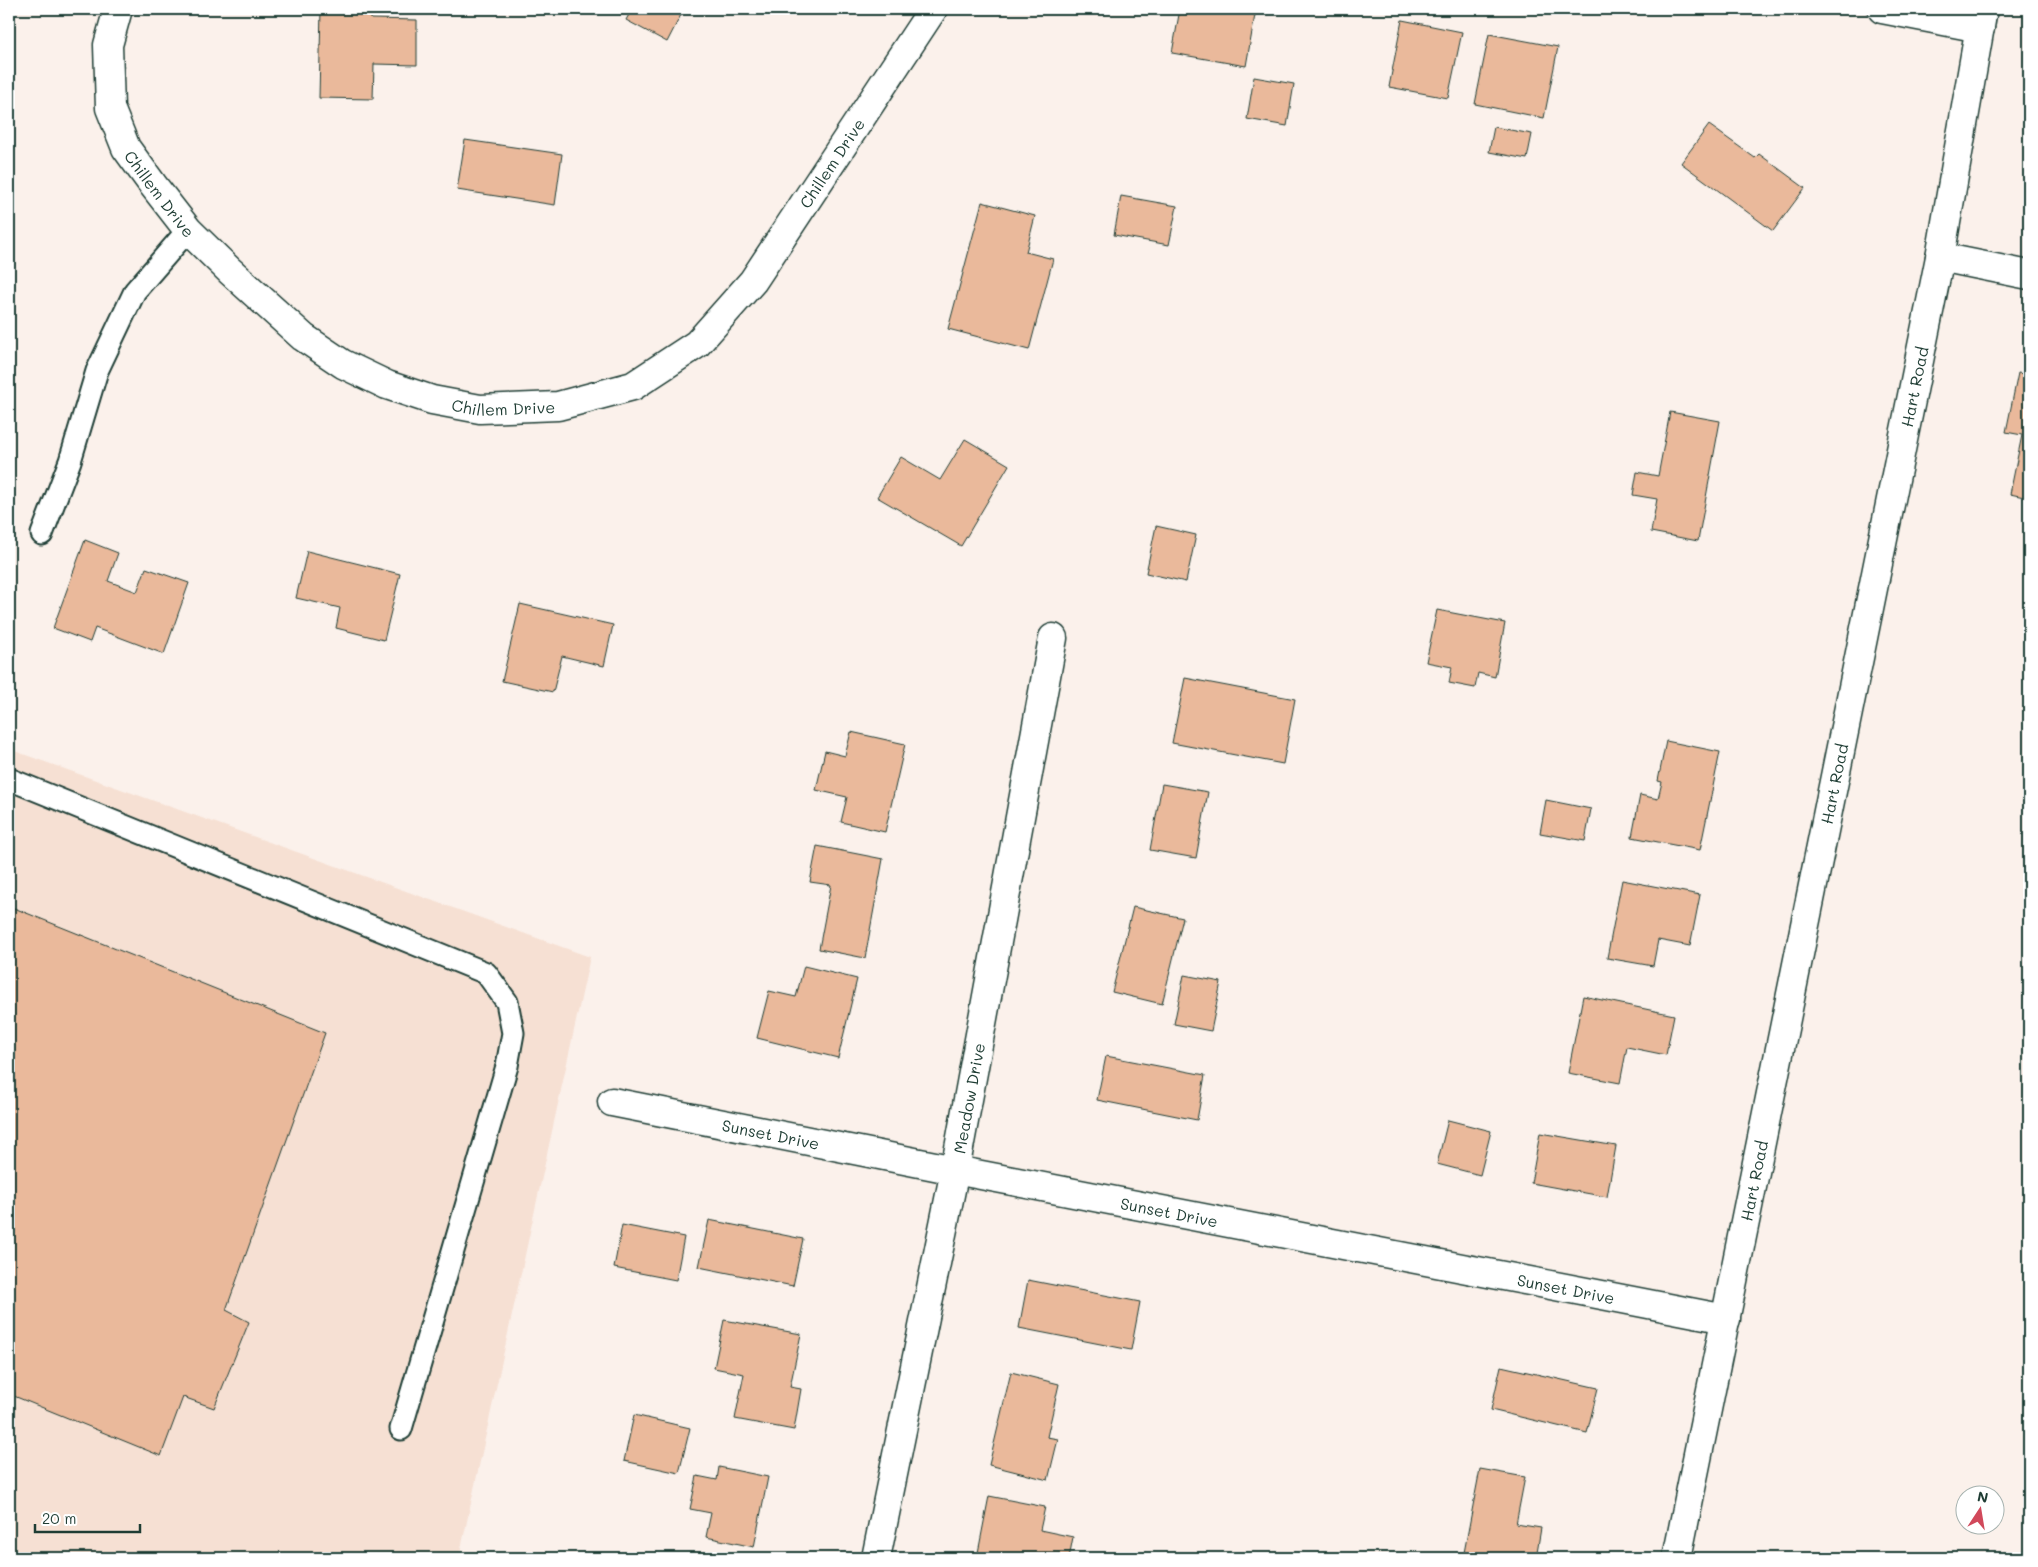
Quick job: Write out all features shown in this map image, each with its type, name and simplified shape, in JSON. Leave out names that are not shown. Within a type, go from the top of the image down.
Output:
[{"type":"street","name":"Chillem Drive","points":[[118,9],[108,45],[110,108],[126,148],[188,230],[303,337],[343,364],[387,385],[432,400],[480,409],[558,406],[633,386],[696,344],[753,282],[933,9]]},
{"type":"street","points":[[1882,9],[1982,18]]},
{"type":"street","name":"Hart Road","points":[[1677,1558],[1940,257],[1982,18]]},
{"type":"street","points":[[1940,257],[2029,275]]},
{"type":"street","name":"Meadow Drive","points":[[876,1558],[955,1170],[1053,638]]},
{"type":"street","name":"Sunset Drive","points":[[612,1102],[1726,1319]]},
{"type":"lane","points":[[42,534],[70,462],[97,371],[135,291],[188,230]]},
{"type":"lane","points":[[9,779],[486,973],[507,1002],[513,1033],[507,1066],[401,1428]]},
{"type":"shaded area","points":[[9,749],[590,957],[459,1558],[9,1558]]},
{"type":"building","points":[[321,9],[371,9],[371,19],[417,20],[417,65],[374,64],[373,99],[319,98]]},
{"type":"building","points":[[632,9],[684,9],[667,42],[626,20]]},
{"type":"building","points":[[1180,9],[1222,9],[1255,15],[1246,66],[1172,53]]},
{"type":"building","points":[[1402,20],[1462,32],[1448,98],[1389,87]]},
{"type":"building","points":[[1489,34],[1558,47],[1544,118],[1475,104]]},
{"type":"building","points":[[1254,77],[1294,84],[1287,126],[1247,119]]},
{"type":"building","points":[[1709,125],[1755,158],[1759,154],[1805,188],[1773,231],[1681,163]]},
{"type":"building","points":[[1494,127],[1532,134],[1527,159],[1489,152]]},
{"type":"building","points":[[465,140],[562,154],[555,205],[457,190]]},
{"type":"building","points":[[1121,196],[1177,206],[1169,245],[1114,235]]},
{"type":"building","points":[[982,202],[1035,216],[1026,252],[1053,259],[1029,350],[948,329]]},
{"type":"building","points":[[2018,373],[2029,375],[2029,498],[2010,494],[2022,435],[2006,432]]},
{"type":"building","points":[[1670,412],[1720,421],[1698,541],[1651,532],[1657,499],[1633,495],[1637,472],[1658,476]]},
{"type":"building","points":[[965,439],[1009,465],[961,546],[877,497],[901,457],[940,480]]},
{"type":"building","points":[[1156,526],[1196,535],[1186,582],[1146,573]]},
{"type":"building","points":[[85,540],[118,553],[108,581],[137,592],[146,568],[189,583],[164,654],[95,628],[90,642],[53,628]]},
{"type":"building","points":[[307,551],[400,574],[384,640],[336,628],[340,608],[296,598]]},
{"type":"building","points":[[520,604],[613,625],[604,666],[562,656],[553,692],[502,681]]},
{"type":"building","points":[[1437,610],[1505,623],[1495,677],[1478,673],[1475,688],[1449,683],[1452,667],[1426,662]]},
{"type":"building","points":[[1185,678],[1295,699],[1283,764],[1172,743]]},
{"type":"building","points":[[851,732],[905,744],[885,832],[841,822],[847,797],[816,790],[825,751],[845,756]]},
{"type":"building","points":[[1666,741],[1720,752],[1700,850],[1632,837],[1640,795],[1658,799],[1662,782],[1658,781]]},
{"type":"building","points":[[1162,784],[1208,792],[1196,858],[1150,850]]},
{"type":"building","points":[[1546,800],[1591,809],[1585,841],[1540,833]]},
{"type":"building","points":[[817,846],[883,859],[865,958],[819,949],[831,885],[810,882]]},
{"type":"building","points":[[1622,880],[1700,895],[1690,946],[1658,940],[1653,966],[1607,958]]},
{"type":"building","points":[[9,906],[325,1033],[226,1310],[249,1322],[214,1408],[183,1397],[161,1456],[9,1394]]},
{"type":"building","points":[[1133,907],[1183,918],[1162,1004],[1112,992]]},
{"type":"building","points":[[804,966],[857,979],[838,1058],[757,1038],[769,991],[796,997]]},
{"type":"building","points":[[1184,975],[1221,982],[1211,1031],[1174,1024]]},
{"type":"building","points":[[1583,996],[1674,1015],[1666,1055],[1627,1047],[1620,1083],[1568,1073]]},
{"type":"building","points":[[1106,1056],[1205,1075],[1197,1120],[1097,1100]]},
{"type":"building","points":[[1448,1120],[1491,1131],[1480,1175],[1437,1164]]},
{"type":"building","points":[[1540,1133],[1616,1146],[1607,1197],[1531,1183]]},
{"type":"building","points":[[709,1220],[803,1239],[793,1286],[699,1267]]},
{"type":"building","points":[[622,1225],[684,1237],[676,1280],[614,1268]]},
{"type":"building","points":[[1028,1280],[1140,1302],[1131,1350],[1019,1328]]},
{"type":"building","points":[[724,1320],[801,1334],[790,1387],[801,1389],[794,1430],[735,1419],[744,1374],[714,1368]]},
{"type":"building","points":[[1501,1366],[1598,1388],[1587,1433],[1491,1410]]},
{"type":"building","points":[[1011,1372],[1059,1384],[1047,1437],[1058,1439],[1048,1480],[989,1465]]},
{"type":"building","points":[[634,1415],[690,1428],[679,1473],[624,1461]]},
{"type":"building","points":[[719,1467],[768,1477],[754,1547],[706,1537],[711,1513],[690,1509],[697,1476],[717,1480]]},
{"type":"building","points":[[1480,1469],[1525,1477],[1516,1524],[1541,1528],[1536,1558],[1463,1558]]},
{"type":"building","points":[[989,1496],[1045,1507],[1040,1530],[1073,1537],[1069,1558],[977,1558]]}]
